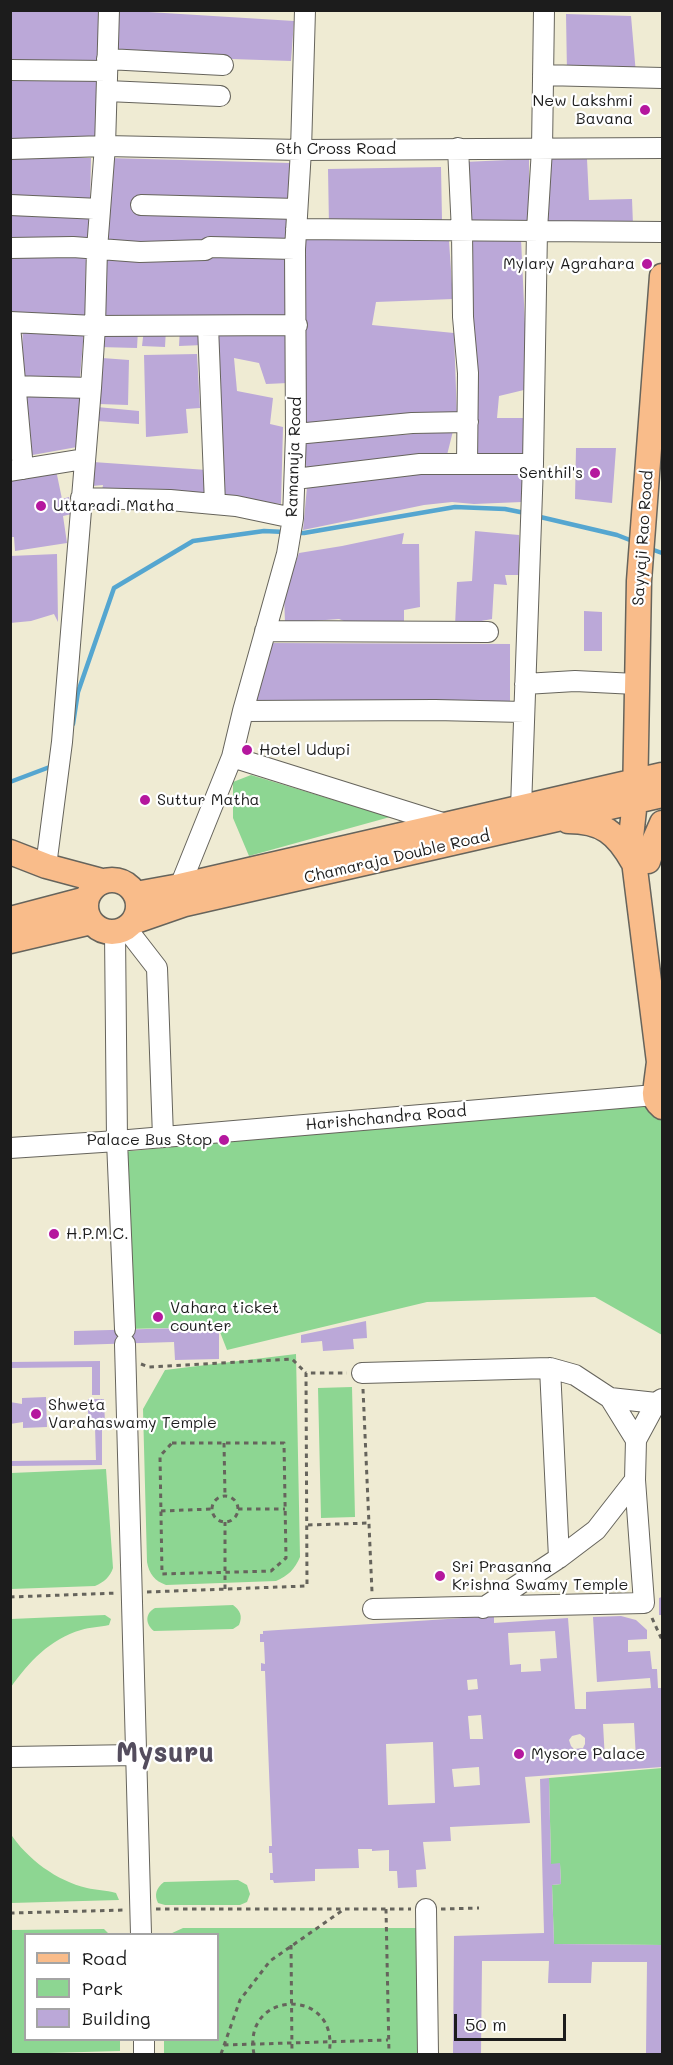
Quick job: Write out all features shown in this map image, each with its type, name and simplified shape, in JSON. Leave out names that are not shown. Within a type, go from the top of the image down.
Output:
[{"type":"main road","name":"Sayyaji Rao Road","points":[[660,1097],[659,1062],[641,863],[645,834],[634,791],[639,581],[658,368],[663,276]]},
{"type":"main road","name":"Chamaraja Double Road","points":[[124,927],[185,904],[550,821],[634,791],[663,775]]},
{"type":"main road","name":"Chamaraja Double Road","points":[[634,791],[663,795]]},
{"type":"main road","points":[[136,894],[521,808],[634,791]]},
{"type":"main road","points":[[550,821],[582,821],[599,825],[613,833],[641,863],[663,823]]},
{"type":"main road","points":[[10,852],[46,866],[93,901],[106,931],[124,927],[138,913],[139,903],[130,886],[121,880],[111,879],[93,901],[10,941]]},
{"type":"main road","name":"Sayyaji Rao Road","points":[[641,863],[663,976]]},
{"type":"main road","points":[[10,919],[93,901]]},
{"type":"street","points":[[46,866],[62,742],[91,388],[97,249],[105,146],[109,10]]},
{"type":"street","name":"Ramanuja Road","points":[[180,886],[232,757],[286,554],[293,518],[297,434],[295,249],[301,150],[305,10]]},
{"type":"street","points":[[521,808],[532,503],[544,10]]},
{"type":"street","points":[[10,70],[107,65],[223,65]]},
{"type":"street","points":[[543,75],[663,78]]},
{"type":"street","points":[[106,91],[220,96]]},
{"type":"street","name":"6th Cross Road","points":[[10,149],[105,146],[301,150],[663,148]]},
{"type":"street","points":[[458,148],[463,317],[468,373],[467,464]]},
{"type":"street","points":[[10,205],[100,209]]},
{"type":"street","points":[[141,205],[297,209]]},
{"type":"street","points":[[296,229],[663,232]]},
{"type":"street","points":[[10,248],[140,252],[206,250],[210,247],[295,249]]},
{"type":"street","points":[[10,322],[95,326],[297,326]]},
{"type":"street","points":[[10,326],[17,470],[84,459]]},
{"type":"street","points":[[208,326],[215,504]]},
{"type":"street","points":[[13,386],[91,388]]},
{"type":"street","points":[[297,434],[412,423],[468,422]]},
{"type":"street","points":[[295,479],[420,464],[533,464]]},
{"type":"street","points":[[81,498],[170,500],[215,504],[293,518]]},
{"type":"street","points":[[265,631],[488,632]]},
{"type":"street","points":[[525,684],[575,681],[636,684]]},
{"type":"street","points":[[243,711],[524,712]]},
{"type":"street","points":[[232,757],[449,825]]},
{"type":"street","points":[[124,927],[157,968],[163,1137]]},
{"type":"street","points":[[124,927],[117,1141],[125,1344],[141,1933]]},
{"type":"street","name":"Harishchandra Road","points":[[10,1148],[660,1097]]},
{"type":"street","points":[[362,1373],[550,1368],[575,1375],[610,1398],[636,1440]]},
{"type":"street","points":[[550,1368],[559,1558]]},
{"type":"street","points":[[373,1610],[644,1603],[635,1480],[636,1440],[659,1401],[610,1398]]},
{"type":"street","points":[[483,1608],[559,1558],[596,1530],[635,1480]]},
{"type":"street","points":[[10,1757],[136,1755]]},
{"type":"street","points":[[426,1909],[428,2055]]},
{"type":"path","points":[[10,1597],[308,1586],[306,1373],[292,1359],[149,1366],[125,1344]]},
{"type":"path","points":[[306,1373],[362,1373],[373,1610]]},
{"type":"path","points":[[172,1443],[224,1443],[284,1443],[286,1558],[271,1571],[162,1574],[160,1456],[172,1443]]},
{"type":"path","points":[[224,1443],[225,1497]]},
{"type":"path","points":[[225,1497],[234,1500],[238,1509],[234,1518],[225,1522],[216,1519],[212,1509],[216,1500],[225,1497]]},
{"type":"path","points":[[161,1511],[212,1509]]},
{"type":"path","points":[[238,1509],[285,1509]]},
{"type":"path","points":[[225,1522],[225,1589]]},
{"type":"path","points":[[308,1525],[369,1523]]},
{"type":"path","points":[[644,1603],[663,1640]]},
{"type":"path","points":[[386,1908],[389,2055]]},
{"type":"path","points":[[10,1913],[479,1908]]},
{"type":"path","points":[[221,2055],[240,2000],[270,1961],[345,1909]]},
{"type":"path","points":[[291,1945],[292,2055]]},
{"type":"path","points":[[254,2055],[252,2044],[255,2028],[264,2015],[276,2006],[292,2003],[306,2006],[320,2014],[328,2027],[331,2042],[329,2055]]},
{"type":"path","points":[[224,2045],[388,2040]]},
{"type":"green space","points":[[251,775],[390,817],[249,856],[233,818],[233,782]]},
{"type":"green space","points":[[656,1100],[662,1113],[662,1335],[595,1297],[427,1302],[227,1350],[218,1327],[125,1329],[121,1152]]},
{"type":"green space","points":[[296,1354],[300,1557],[296,1565],[291,1572],[276,1581],[166,1585],[159,1581],[149,1570],[147,1562],[143,1409],[165,1370]]},
{"type":"green space","points":[[352,1387],[355,1517],[321,1518],[318,1388]]},
{"type":"green space","points":[[106,1469],[113,1568],[108,1577],[95,1586],[11,1589],[11,1473]]},
{"type":"green space","points":[[233,1605],[239,1611],[241,1619],[239,1625],[233,1629],[154,1631],[148,1622],[149,1613],[155,1608]]},
{"type":"green space","points":[[105,1615],[111,1619],[109,1625],[84,1629],[50,1645],[33,1660],[11,1687],[11,1619]]},
{"type":"green space","points":[[662,1768],[662,1945],[554,1944],[552,1885],[561,1884],[560,1864],[551,1864],[549,1778]]},
{"type":"green space","points":[[10,1833],[25,1852],[44,1868],[76,1885],[116,1893],[119,1900],[11,1903]]},
{"type":"green space","points":[[238,1880],[247,1885],[250,1894],[247,1902],[240,1905],[165,1905],[158,1903],[156,1897],[156,1892],[164,1882]]},
{"type":"green space","points":[[183,1928],[419,1928],[421,2054],[164,2054],[164,2041],[219,2041],[219,1933],[172,1933]]},
{"type":"green space","points":[[104,1929],[108,1933],[24,1933],[24,2041],[120,2041],[120,2051],[11,2054],[11,1930]]},
{"type":"building","points":[[10,10],[103,10],[98,69],[10,66]]},
{"type":"building","points":[[116,10],[294,21],[291,61],[113,55]]},
{"type":"building","points":[[566,14],[631,16],[636,74],[567,73]]},
{"type":"building","points":[[10,76],[101,76],[98,140],[10,143]]},
{"type":"building","points":[[10,156],[91,158],[90,203],[10,201]]},
{"type":"building","points":[[109,158],[290,163],[289,204],[284,244],[225,240],[107,243]]},
{"type":"building","points":[[529,159],[529,224],[465,227],[464,162]]},
{"type":"building","points":[[543,159],[587,159],[589,200],[632,199],[633,225],[540,227]]},
{"type":"building","points":[[441,167],[442,220],[329,226],[328,169]]},
{"type":"building","points":[[92,212],[90,244],[10,243],[10,213]]},
{"type":"building","points":[[305,235],[449,241],[453,299],[376,302],[372,325],[454,333],[457,418],[303,429]]},
{"type":"building","points":[[469,239],[521,239],[528,389],[499,396],[497,418],[526,418],[525,458],[472,461]]},
{"type":"building","points":[[286,255],[286,318],[105,317],[107,256]]},
{"type":"building","points":[[86,256],[85,315],[10,317],[10,257]]},
{"type":"building","points":[[23,325],[84,331],[80,377],[21,378]]},
{"type":"building","points":[[180,327],[203,330],[203,345],[179,346]]},
{"type":"building","points":[[144,329],[166,329],[165,347],[142,346]]},
{"type":"building","points":[[100,330],[138,330],[137,348],[99,347]]},
{"type":"building","points":[[213,331],[285,332],[288,383],[266,384],[259,363],[234,358],[237,391],[273,398],[270,424],[283,427],[281,504],[220,498]]},
{"type":"building","points":[[197,354],[200,408],[186,409],[188,433],[146,437],[144,355]]},
{"type":"building","points":[[102,358],[129,360],[128,405],[99,404]]},
{"type":"building","points":[[23,391],[80,392],[77,447],[27,456]]},
{"type":"building","points":[[97,407],[139,411],[139,424],[97,421]]},
{"type":"building","points":[[453,431],[446,459],[307,475],[304,442]]},
{"type":"building","name":"Senthil's","points":[[576,448],[616,448],[612,503],[575,499]]},
{"type":"building","points":[[93,462],[207,470],[206,498],[101,496],[103,485],[92,486]]},
{"type":"building","name":"Uttaradi Matha","points":[[56,470],[62,499],[69,497],[72,514],[63,516],[67,543],[15,551],[14,537],[10,537],[10,477]]},
{"type":"building","points":[[522,470],[522,502],[474,504],[452,502],[424,505],[303,530],[307,487],[436,472]]},
{"type":"building","points":[[475,531],[519,535],[519,575],[505,575],[507,585],[494,584],[492,619],[455,626],[457,582],[472,581]]},
{"type":"building","points":[[404,533],[402,544],[419,544],[420,607],[404,610],[404,624],[383,622],[354,625],[339,619],[285,623],[284,595],[299,553]]},
{"type":"building","points":[[57,554],[58,622],[54,614],[31,621],[10,623],[10,556]]},
{"type":"building","points":[[584,611],[602,612],[602,651],[584,651]]},
{"type":"building","points":[[269,643],[510,644],[510,704],[255,708]]},
{"type":"building","points":[[366,1321],[367,1338],[353,1339],[354,1349],[323,1351],[322,1341],[301,1343],[301,1335]]},
{"type":"building","points":[[219,1327],[219,1359],[175,1360],[174,1342],[74,1345],[74,1331]]},
{"type":"building","points":[[100,1361],[100,1395],[92,1395],[92,1367],[10,1368],[10,1362]]},
{"type":"building","points":[[46,1397],[47,1427],[23,1428],[23,1422],[10,1424],[10,1402],[22,1404],[22,1398]]},
{"type":"building","points":[[88,1399],[104,1399],[105,1424],[88,1425]]},
{"type":"building","points":[[95,1427],[102,1427],[102,1465],[10,1466],[10,1461],[96,1460]]},
{"type":"building","points":[[662,1597],[662,1615],[659,1615],[659,1598]]},
{"type":"building","name":"Mysore Palace","points":[[494,1616],[494,1623],[568,1618],[575,1709],[586,1709],[586,1692],[651,1688],[650,1678],[597,1682],[593,1617],[621,1616],[636,1620],[647,1630],[647,1639],[628,1640],[628,1652],[650,1651],[652,1669],[657,1669],[658,1688],[662,1688],[662,1767],[525,1777],[530,1823],[450,1827],[451,1841],[423,1842],[426,1869],[416,1870],[417,1887],[398,1888],[397,1871],[389,1871],[389,1850],[372,1851],[372,1849],[358,1849],[359,1868],[315,1869],[315,1881],[274,1883],[270,1880],[270,1873],[273,1873],[272,1853],[269,1853],[269,1846],[272,1846],[265,1671],[261,1671],[261,1663],[265,1664],[264,1642],[260,1642],[260,1634],[263,1634],[263,1631]],"holes":[[[555,1631],[557,1658],[540,1659],[541,1671],[521,1672],[521,1664],[510,1665],[508,1633]],[[477,1679],[478,1689],[468,1690],[467,1680]],[[481,1715],[483,1739],[470,1739],[468,1716]],[[634,1723],[636,1758],[605,1760],[603,1724]],[[580,1734],[585,1738],[585,1744],[583,1748],[574,1749],[569,1740],[572,1736]],[[433,1742],[435,1803],[388,1805],[386,1744]],[[479,1767],[480,1785],[454,1787],[452,1769]]]},
{"type":"building","points":[[549,1778],[551,1864],[560,1863],[561,1884],[552,1885],[554,1944],[662,1945],[662,2054],[646,2054],[647,1962],[592,1962],[591,1983],[548,1983],[549,1961],[482,1961],[481,2054],[453,2054],[454,1936],[544,1933],[540,1779]]},
{"type":"waterway","points":[[296,533],[455,507],[505,509],[525,513]]},
{"type":"waterway","points":[[536,516],[617,535],[635,542]]},
{"type":"waterway","points":[[73,724],[78,692],[114,588],[193,541],[264,531],[285,532]]},
{"type":"waterway","points":[[648,548],[662,553]]},
{"type":"waterway","points":[[10,782],[55,765]]},
{"type":"place","name":"New Lakshmi Bavana","points":[[645,110]]},
{"type":"place","name":"Mylary Agrahara","points":[[647,264]]},
{"type":"place","name":"Senthil's","points":[[595,473]]},
{"type":"place","name":"Uttaradi Matha","points":[[41,506]]},
{"type":"place","name":"Hotel Udupi","points":[[247,750]]},
{"type":"place","name":"Suttur Matha","points":[[145,800]]},
{"type":"place","name":"Palace Bus Stop","points":[[224,1140]]},
{"type":"place","name":"H.P.M.C.","points":[[54,1234]]},
{"type":"place","name":"Vahara ticket counter","points":[[158,1317]]},
{"type":"place","name":"Shweta Varahaswamy Temple","points":[[36,1414]]},
{"type":"place","name":"Sri Prasanna Krishna Swamy Temple","points":[[440,1576]]},
{"type":"place","name":"Mysore Palace","points":[[519,1754]]},
{"type":"district","name":"Mysuru","points":[[165,1753]]}]
